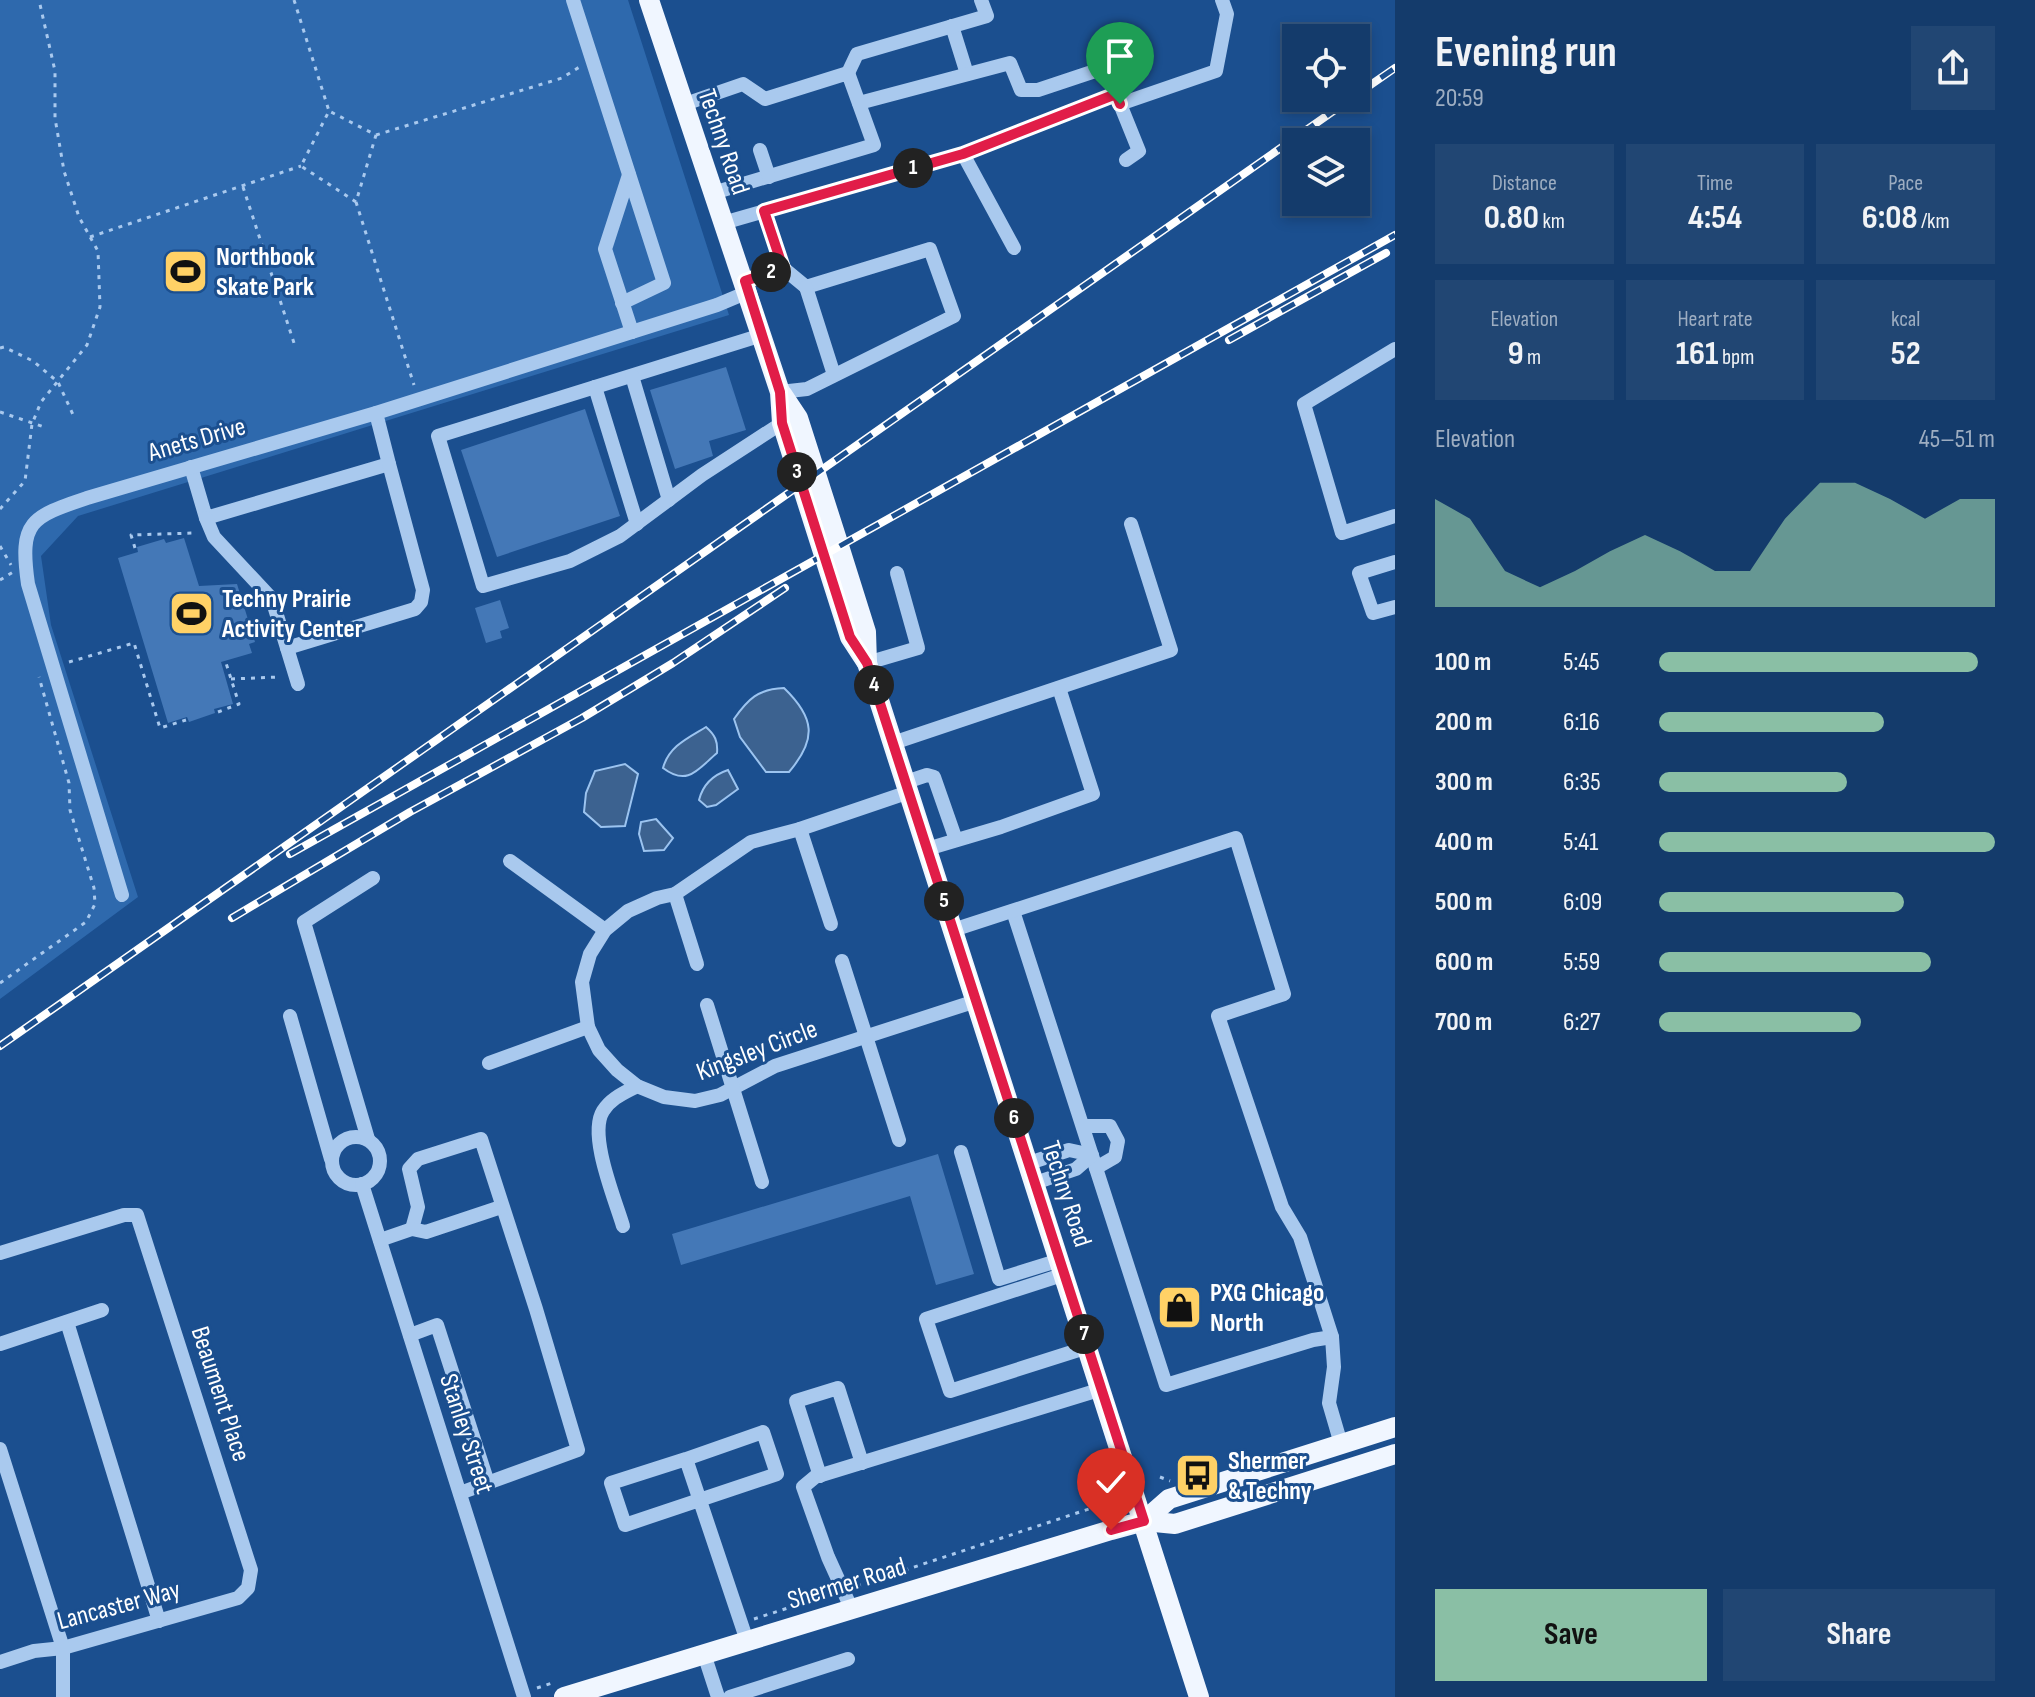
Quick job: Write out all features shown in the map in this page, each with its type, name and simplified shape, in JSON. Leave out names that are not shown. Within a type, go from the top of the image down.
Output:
[{"type":"main road","name":"Techny Road","points":[[649,0],[780,392],[782,423],[850,637],[867,663],[1199,1697]]},
{"type":"main road","name":"Techny Road","points":[[780,392],[798,418],[866,632],[867,663]]},
{"type":"main road","name":"Shermer Road","points":[[1144,1521],[1169,1499],[1395,1427]]},
{"type":"main road","name":"Shermer Road","points":[[558,1690],[704,1654],[744,1632],[852,1610],[1144,1521],[1175,1524],[1395,1454]]},
{"type":"street","points":[[573,0],[664,283],[622,303]]},
{"type":"street","points":[[713,193],[874,145],[848,73],[857,54],[987,16],[981,0]]},
{"type":"street","points":[[1120,104],[1216,71],[1227,14],[1222,0]]},
{"type":"street","points":[[952,26],[967,74]]},
{"type":"street","points":[[859,103],[1010,63],[1021,90],[1038,90],[1095,71]]},
{"type":"street","points":[[682,105],[743,84],[765,99],[848,73]]},
{"type":"street","points":[[723,223],[963,154],[1116,94],[1139,151],[1126,160]]},
{"type":"street","points":[[760,150],[769,177]]},
{"type":"street","points":[[963,154],[1014,248]]},
{"type":"street","points":[[629,175],[605,249],[632,332]]},
{"type":"street","points":[[764,211],[783,268],[806,287],[834,375]]},
{"type":"street","points":[[780,392],[807,389],[954,316],[930,249],[806,287]]},
{"type":"street","name":"Anets Drive","points":[[122,895],[28,584],[24,557],[31,524],[52,509],[419,400],[717,305],[783,268]]},
{"type":"street","points":[[762,335],[438,436],[483,586],[570,561],[620,536],[782,423]]},
{"type":"street","points":[[1395,349],[1304,404],[1342,533],[1395,516]]},
{"type":"street","points":[[632,376],[669,500]]},
{"type":"street","points":[[595,387],[637,524]]},
{"type":"street","points":[[287,648],[415,609],[421,602],[423,590],[376,413]]},
{"type":"street","points":[[206,518],[389,464]]},
{"type":"street","points":[[191,467],[214,537],[272,599],[296,680]]},
{"type":"street","points":[[893,743],[1171,650],[1131,524]]},
{"type":"street","points":[[1395,562],[1359,573],[1373,613],[1395,607]]},
{"type":"street","points":[[867,663],[918,648],[897,573]]},
{"type":"street","points":[[927,849],[1093,794],[1059,688]]},
{"type":"street","points":[[907,787],[927,775],[934,777],[956,840]]},
{"type":"street","name":"Kingsley Circle","points":[[907,787],[800,829],[751,842],[675,894],[628,911],[605,930],[590,954],[582,982],[588,1027],[599,1050],[637,1086],[664,1097],[695,1101],[720,1095],[775,1066],[976,1001]]},
{"type":"street","points":[[800,829],[831,924]]},
{"type":"street","points":[[953,930],[1236,838],[1284,994],[1218,1016],[1282,1207],[1300,1237],[1332,1337],[1334,1367],[1329,1403],[1341,1444]]},
{"type":"street","points":[[510,861],[605,930]]},
{"type":"street","points":[[290,1016],[332,1167],[340,1180],[354,1185],[362,1184],[375,1175],[379,1152],[368,1139],[304,922],[373,878]]},
{"type":"street","points":[[675,894],[697,964]]},
{"type":"street","points":[[1013,911],[1166,1385],[1332,1337]]},
{"type":"street","points":[[842,961],[899,1140]]},
{"type":"street","points":[[707,1005],[762,1182]]},
{"type":"street","points":[[489,1063],[588,1027]]},
{"type":"street","points":[[623,1226],[597,1138],[601,1114],[616,1096],[637,1086]]},
{"type":"street","points":[[1035,1183],[1115,1157],[1118,1141],[1110,1126],[1083,1126]]},
{"type":"street","points":[[331,1159],[333,1151],[344,1139],[352,1136],[368,1139]]},
{"type":"street","points":[[412,1229],[418,1207],[409,1169],[418,1159],[481,1139],[578,1450],[460,1493]]},
{"type":"street","points":[[1029,1163],[1069,1150],[1094,1162]]},
{"type":"street","points":[[961,1152],[999,1279],[1062,1267]]},
{"type":"street","name":"Stanley Street","points":[[362,1184],[524,1695]]},
{"type":"street","points":[[380,1240],[412,1229],[426,1232],[501,1207]]},
{"type":"street","name":"Beaument Place","points":[[0,1253],[124,1215],[137,1215],[251,1570],[248,1588]]},
{"type":"street","points":[[1062,1267],[926,1319],[950,1391],[1088,1347]]},
{"type":"street","points":[[0,1344],[102,1310]]},
{"type":"street","points":[[67,1322],[159,1621]]},
{"type":"street","points":[[410,1335],[437,1325],[488,1483]]},
{"type":"street","points":[[820,1476],[796,1401],[810,1396],[838,1388],[862,1463]]},
{"type":"street","points":[[852,1610],[828,1557],[803,1487],[820,1476],[1102,1389]]},
{"type":"street","points":[[763,1432],[777,1474],[625,1525],[611,1483],[686,1459],[763,1432]]},
{"type":"street","points":[[0,1449],[63,1648],[63,1697]]},
{"type":"street","points":[[686,1459],[744,1632]]},
{"type":"street","name":"Lancaster Way","points":[[0,1662],[34,1651],[63,1648],[238,1598],[248,1588]]},
{"type":"street","points":[[704,1654],[718,1697]]},
{"type":"street","points":[[730,1697],[848,1659]]},
{"type":"path","points":[[0,509],[25,481],[32,424],[41,402],[87,345],[100,307],[98,251],[79,217],[64,171],[55,118],[55,71],[39,0]]},
{"type":"path","points":[[90,237],[301,166],[329,111],[294,0]]},
{"type":"path","points":[[329,111],[376,135],[562,78],[592,59]]},
{"type":"path","points":[[376,135],[356,202],[419,400]]},
{"type":"path","points":[[301,166],[356,202]]},
{"type":"path","points":[[243,186],[294,343]]},
{"type":"path","points":[[0,348],[33,361],[58,382],[75,419]]},
{"type":"path","points":[[0,412],[44,427]]},
{"type":"path","points":[[135,548],[131,535],[195,533]]},
{"type":"path","points":[[0,546],[13,572],[13,583]]},
{"type":"path","points":[[0,580],[13,572]]},
{"type":"path","points":[[69,662],[134,643],[160,728],[186,720]]},
{"type":"path","points":[[218,712],[239,704],[226,663]]},
{"type":"path","points":[[0,983],[86,922],[95,904],[94,888],[70,810],[69,783],[38,671]]},
{"type":"path","points":[[231,679],[296,680]]},
{"type":"path","points":[[744,1632],[843,1590],[1104,1504]]},
{"type":"path","points":[[524,1695],[558,1690]]},
{"type":"shaded area","points":[[0,0],[628,0],[729,315],[78,516],[41,556],[51,625],[138,897],[0,999]]},
{"type":"shaded area","points":[[784,688],[807,719],[808,739],[789,772],[766,772],[740,737],[734,719],[754,696],[767,690]]},
{"type":"shaded area","points":[[706,727],[715,738],[717,753],[686,776],[663,768],[674,748]]},
{"type":"shaded area","points":[[625,764],[638,774],[625,826],[601,827],[584,812],[586,793],[595,771]]},
{"type":"shaded area","points":[[728,770],[738,789],[716,805],[707,807],[699,800],[703,789],[713,777]]},
{"type":"shaded area","points":[[656,819],[673,838],[664,850],[644,851],[639,834],[641,822]]},
{"type":"building","points":[[726,367],[746,430],[709,441],[713,456],[675,469],[650,390]]},
{"type":"building","points":[[585,409],[620,516],[497,557],[461,450]]},
{"type":"building","name":"Techny Prairie Activity Center","points":[[184,538],[199,586],[237,584],[255,642],[249,644],[252,653],[221,662],[233,704],[214,709],[215,713],[189,722],[187,717],[168,723],[118,558],[138,552],[137,547],[164,539],[166,543]]},
{"type":"building","points":[[500,600],[509,628],[500,631],[502,638],[486,643],[475,608]]},
{"type":"building","points":[[938,1154],[974,1274],[936,1285],[910,1196],[681,1265],[672,1234]]},
{"type":"railway","points":[[1370,85],[1395,68]]},
{"type":"railway","points":[[0,1046],[1332,112]]},
{"type":"railway","points":[[290,854],[1395,235]]},
{"type":"railway","points":[[1229,340],[1386,253]]},
{"type":"railway","points":[[232,918],[410,812],[582,718],[673,663],[785,588]]},
{"type":"place","name":"Northbook Skate Park","points":[[185,272]]},
{"type":"place","name":"Techny Prairie Activity Center","points":[[191,614]]},
{"type":"place","name":"PXG Chicago North","points":[[1179,1308]]},
{"type":"place","name":"Shermer & Techny","points":[[1197,1476]]},
{"type":"route","points":[[1111,1530],[1144,1521],[867,663],[850,637],[782,423],[780,392],[745,281],[783,268],[764,211],[963,154],[1116,94],[1120,104]]}]
